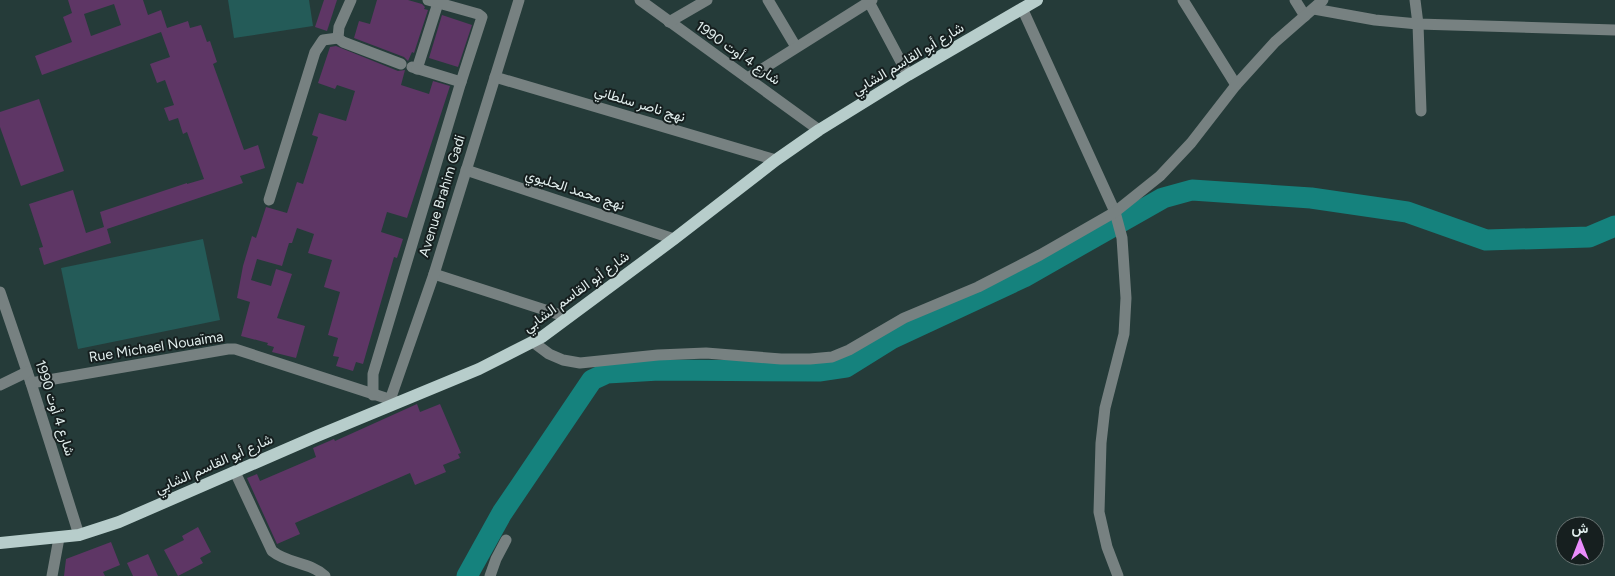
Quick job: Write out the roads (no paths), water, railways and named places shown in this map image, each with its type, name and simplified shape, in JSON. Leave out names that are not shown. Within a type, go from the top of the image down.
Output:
[{"type":"main road","name":"شارع أبو القاسم الشابي","points":[[0,543],[59,538],[85,533],[120,522],[394,401],[479,369],[533,342],[674,239],[776,160],[819,130],[1036,0]]},
{"type":"street","points":[[338,38],[339,27],[350,0]]},
{"type":"street","name":"Avenue Brahim Gadi","points":[[394,401],[519,0]]},
{"type":"street","name":"شارع 4 أوت 1990","points":[[640,0],[819,130]]},
{"type":"street","points":[[669,22],[707,0]]},
{"type":"street","points":[[768,0],[796,47]]},
{"type":"street","points":[[1183,0],[1236,85]]},
{"type":"street","points":[[1295,0],[1309,12],[1375,20],[1418,24],[1615,30]]},
{"type":"street","points":[[533,342],[556,357],[580,363],[658,355],[706,354],[810,359],[832,357],[849,350],[904,318],[987,283],[1116,216],[1160,176],[1190,143],[1236,85],[1275,42],[1322,0]]},
{"type":"street","points":[[1415,0],[1418,24],[1421,110]]},
{"type":"street","points":[[373,395],[373,374],[460,82],[482,17],[478,14],[433,1],[409,66]]},
{"type":"street","points":[[748,78],[870,1],[908,75]]},
{"type":"street","points":[[1022,8],[1116,216],[1122,238],[1126,298],[1124,334],[1105,408],[1101,443],[1099,512],[1107,547],[1118,576]]},
{"type":"street","points":[[269,200],[315,52],[323,40],[338,38],[358,49],[460,82]]},
{"type":"street","name":"نهج ناصر سلطاني","points":[[495,77],[776,160]]},
{"type":"street","name":"نهج محمد الحليوي","points":[[466,170],[674,239]]},
{"type":"street","points":[[434,274],[567,317]]},
{"type":"street","name":"شارع 4 أوت 1990","points":[[0,292],[85,533]]},
{"type":"street","name":"Rue Michael Nouaïma","points":[[0,385],[29,378],[235,349],[394,401]]},
{"type":"street","points":[[235,472],[272,551],[289,561],[310,566],[325,576]]},
{"type":"street","points":[[52,576],[59,538]]},
{"type":"street","points":[[490,576],[506,540]]},
{"type":"waterway","points":[[467,576],[502,513],[592,380],[607,373],[659,370],[819,371],[846,367],[891,339],[1024,277],[1163,198],[1192,190],[1311,198],[1407,212],[1486,240],[1589,237],[1615,226]]}]
